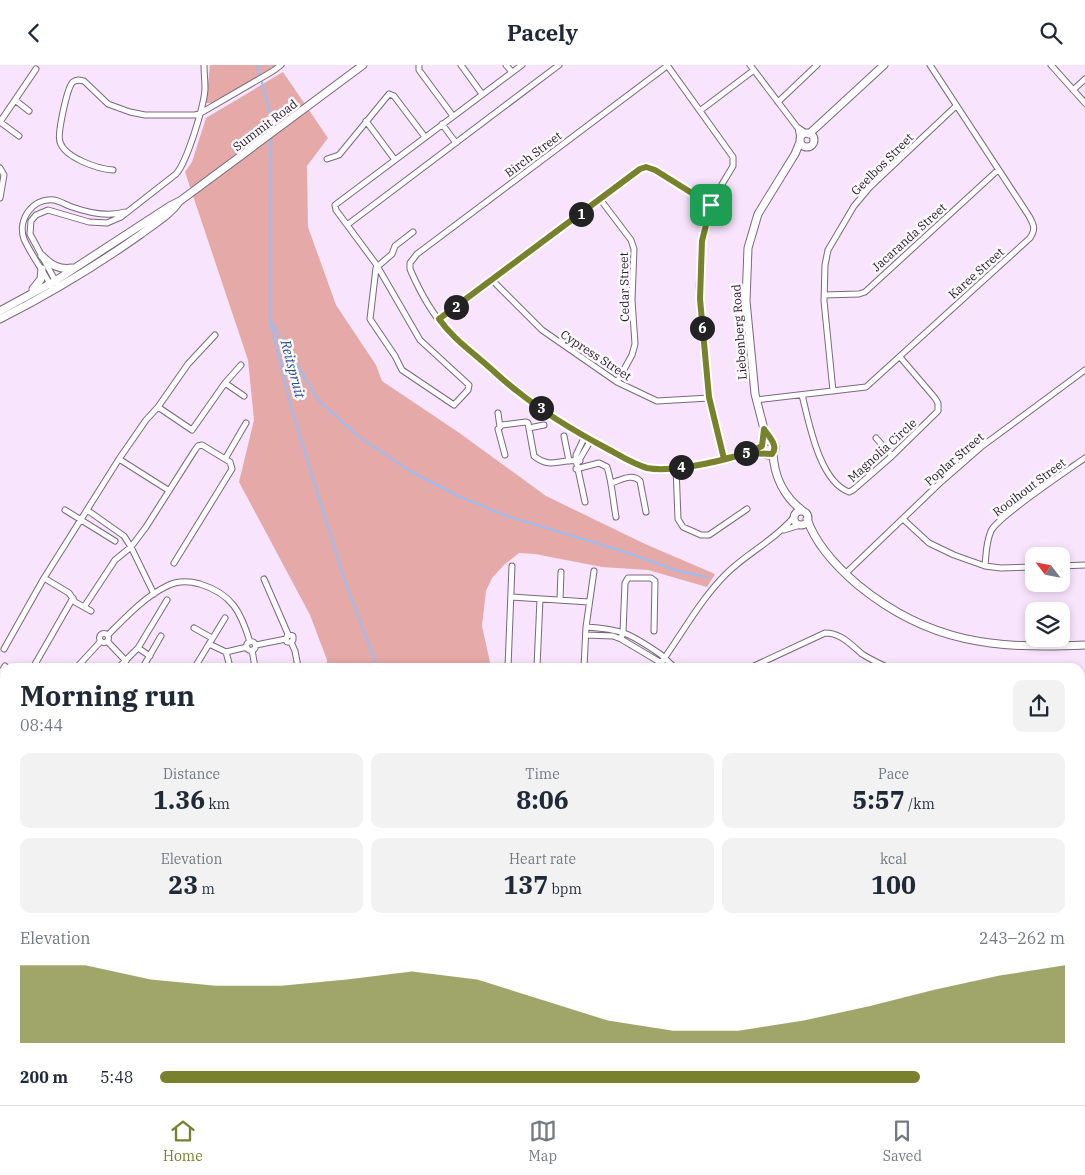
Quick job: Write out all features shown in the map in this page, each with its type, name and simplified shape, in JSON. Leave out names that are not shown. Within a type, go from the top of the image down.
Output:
[{"type":"street","points":[[54,285],[30,234],[30,225],[33,219],[39,213],[48,210],[68,217],[103,224],[116,220],[180,170],[199,114],[205,89],[204,65]]},
{"type":"street","points":[[114,170],[101,169],[86,163],[60,144],[59,134],[66,98],[70,85],[74,81],[84,81],[109,105],[130,112],[145,115],[199,114],[274,71],[281,65]]},
{"type":"street","name":"Summit Road","points":[[0,319],[54,285],[76,267],[170,205],[180,201],[264,141],[364,65]]},
{"type":"street","points":[[419,65],[419,70],[453,116]]},
{"type":"street","points":[[461,65],[482,94]]},
{"type":"street","points":[[506,65],[512,72]]},
{"type":"street","points":[[413,232],[395,246],[392,254],[377,267],[369,314],[372,325],[395,356],[402,371],[450,404],[456,405],[468,390],[469,385],[420,341],[377,267],[336,210],[336,204],[522,65]]},
{"type":"street","points":[[347,225],[559,65]]},
{"type":"street","points":[[667,65],[731,151],[734,161],[711,205],[702,241],[699,292],[709,397],[724,459]]},
{"type":"street","name":"Birch Street","points":[[439,319],[411,271],[412,259],[667,65]]},
{"type":"street","points":[[778,102],[817,65]]},
{"type":"street","points":[[701,110],[752,67],[806,139],[884,65]]},
{"type":"street","name":"Karee Street","points":[[756,400],[866,387],[1030,238],[1034,232],[1034,226],[930,65]]},
{"type":"street","points":[[1050,65],[1085,103]]},
{"type":"street","points":[[19,136],[0,122],[36,69]]},
{"type":"street","points":[[1073,90],[1085,79]]},
{"type":"street","points":[[327,159],[339,155],[387,95],[391,95],[425,137]]},
{"type":"street","points":[[15,100],[28,111]]},
{"type":"street","name":"Geelbos Street","points":[[833,391],[824,295],[825,265],[828,250],[854,206],[876,181],[956,106]]},
{"type":"street","points":[[366,121],[395,160]]},
{"type":"street","points":[[442,124],[456,143]]},
{"type":"street","name":"Liebenberg Road","points":[[772,442],[764,429],[756,400],[746,301],[748,248],[758,214],[806,139]]},
{"type":"street","points":[[0,167],[4,175],[0,198]]},
{"type":"street","points":[[711,205],[660,173],[646,167],[637,170],[439,319],[454,337],[518,392],[591,440],[642,466],[657,469],[705,464],[763,450],[770,455],[773,453]]},
{"type":"street","name":"Jacaranda Street","points":[[824,295],[860,294],[998,170]]},
{"type":"street","name":"Cedar Street","points":[[600,199],[631,240],[634,249],[632,294],[635,344],[632,355],[617,382]]},
{"type":"street","points":[[54,285],[42,269],[24,237],[22,228],[24,218],[30,209],[48,200],[107,215],[128,211]]},
{"type":"street","name":"Summit Road","points":[[0,311],[108,257],[170,213],[180,201]]},
{"type":"street","points":[[68,217],[72,207]]},
{"type":"street","points":[[42,256],[59,268],[76,267]]},
{"type":"street","points":[[14,303],[39,283],[42,269]]},
{"type":"street","name":"Cypress Street","points":[[492,280],[542,330],[617,382],[657,401],[709,397]]},
{"type":"street","points":[[4,649],[44,578],[119,459],[188,364],[214,335]]},
{"type":"street","name":"Magnolia Circle","points":[[802,395],[821,459],[837,485],[849,492],[892,456],[936,415],[938,407],[935,398],[900,357]]},
{"type":"street","points":[[158,407],[192,430],[225,383],[241,365]]},
{"type":"street","name":"Poplar Street","points":[[845,575],[942,481],[981,447],[1085,370]]},
{"type":"street","points":[[225,383],[244,396]]},
{"type":"street","points":[[498,413],[500,427],[498,432],[505,455]]},
{"type":"street","points":[[500,427],[523,422],[528,423],[534,456],[551,464],[569,461],[577,464],[602,463],[607,467],[616,517]]},
{"type":"street","points":[[225,459],[246,423]]},
{"type":"street","points":[[529,428],[544,425]]},
{"type":"street","name":"Liebenberg Road","points":[[763,450],[764,429]]},
{"type":"street","points":[[585,436],[576,455],[585,502]]},
{"type":"street","points":[[564,437],[569,461]]},
{"type":"street","points":[[876,438],[892,456]]},
{"type":"street","points":[[577,464],[591,440]]},
{"type":"street","points":[[763,450],[767,441],[772,442],[775,448],[773,453],[774,465],[781,485],[790,501],[796,523],[803,523],[813,533],[845,575],[890,610],[915,623],[956,638],[1016,646],[1085,645]]},
{"type":"street","points":[[581,443],[588,447]]},
{"type":"street","points":[[84,607],[115,560],[131,547],[146,527],[198,446],[202,445],[230,462],[232,466],[231,473],[174,563]]},
{"type":"street","points":[[763,450],[774,465]]},
{"type":"street","name":"Rooihout Street","points":[[984,566],[991,532],[998,522],[1085,458]]},
{"type":"street","points":[[119,459],[168,490]]},
{"type":"street","points":[[676,467],[678,519],[683,527],[701,535],[709,535],[747,509]]},
{"type":"street","points":[[611,483],[631,476],[638,478],[646,512]]},
{"type":"street","points":[[664,663],[706,598],[726,574],[739,561],[783,530],[803,523],[807,515],[790,501]]},
{"type":"street","points":[[65,510],[114,541]]},
{"type":"street","points":[[87,510],[121,533],[131,547],[154,594]]},
{"type":"street","points":[[783,530],[797,512],[803,511]]},
{"type":"street","points":[[903,519],[929,543],[948,553],[984,566],[1025,567]]},
{"type":"street","points":[[1070,566],[1085,565]]},
{"type":"street","points":[[508,663],[512,566]]},
{"type":"street","points":[[584,663],[586,627],[594,571]]},
{"type":"street","points":[[560,599],[562,572]]},
{"type":"street","points":[[621,639],[625,583],[629,577],[655,581],[654,631]]},
{"type":"street","points":[[44,578],[69,593],[76,603],[91,611]]},
{"type":"street","points":[[264,579],[295,651],[297,663]]},
{"type":"street","points":[[81,663],[100,641],[104,642],[137,607],[168,585],[183,582],[196,583],[220,591],[234,605],[251,645],[256,648],[252,651],[254,663]]},
{"type":"street","points":[[511,597],[589,601]]},
{"type":"street","points":[[36,663],[72,598]]},
{"type":"street","points":[[537,663],[540,599]]},
{"type":"street","points":[[124,663],[138,648],[167,600]]},
{"type":"street","points":[[197,663],[224,618]]},
{"type":"street","points":[[586,627],[610,629],[635,637],[670,663]]},
{"type":"street","points":[[194,628],[212,639]]},
{"type":"street","points":[[760,663],[824,633],[832,633],[845,639],[877,663]]},
{"type":"street","points":[[586,635],[613,636],[621,639],[656,663]]},
{"type":"street","points":[[145,663],[161,636]]},
{"type":"street","points":[[108,638],[126,661]]},
{"type":"street","points":[[209,644],[226,652],[288,638]]},
{"type":"street","points":[[138,648],[150,655]]},
{"type":"street","points":[[226,652],[229,663]]},
{"type":"shaded area","points":[[210,65],[276,65],[213,103],[206,103]]},
{"type":"shaded area","name":"Reitspruit","points":[[283,72],[328,138],[307,166],[308,227],[336,305],[376,365],[382,381],[458,432],[546,496],[645,544],[715,574],[707,587],[648,570],[602,567],[535,554],[519,553],[492,578],[486,591],[482,626],[490,663],[327,663],[310,615],[239,482],[254,420],[248,360],[185,172],[192,162],[206,118]]},
{"type":"waterway","name":"Reitspruit","points":[[257,65],[272,119],[272,129]]},
{"type":"waterway","name":"Reitspruit","points":[[271,136],[270,321],[291,407],[310,469],[344,578],[376,663]]},
{"type":"waterway","points":[[272,323],[318,400],[359,437],[410,471],[458,496],[504,515],[625,552],[678,571],[707,577]]},
{"type":"route","points":[[711,205],[655,170],[646,167],[637,170],[439,319],[454,337],[518,392],[575,431],[638,465],[657,469],[705,464],[749,453],[762,446],[764,429],[775,446],[772,454],[749,453],[724,459],[711,409],[703,346],[699,292],[703,232],[711,205]]}]
